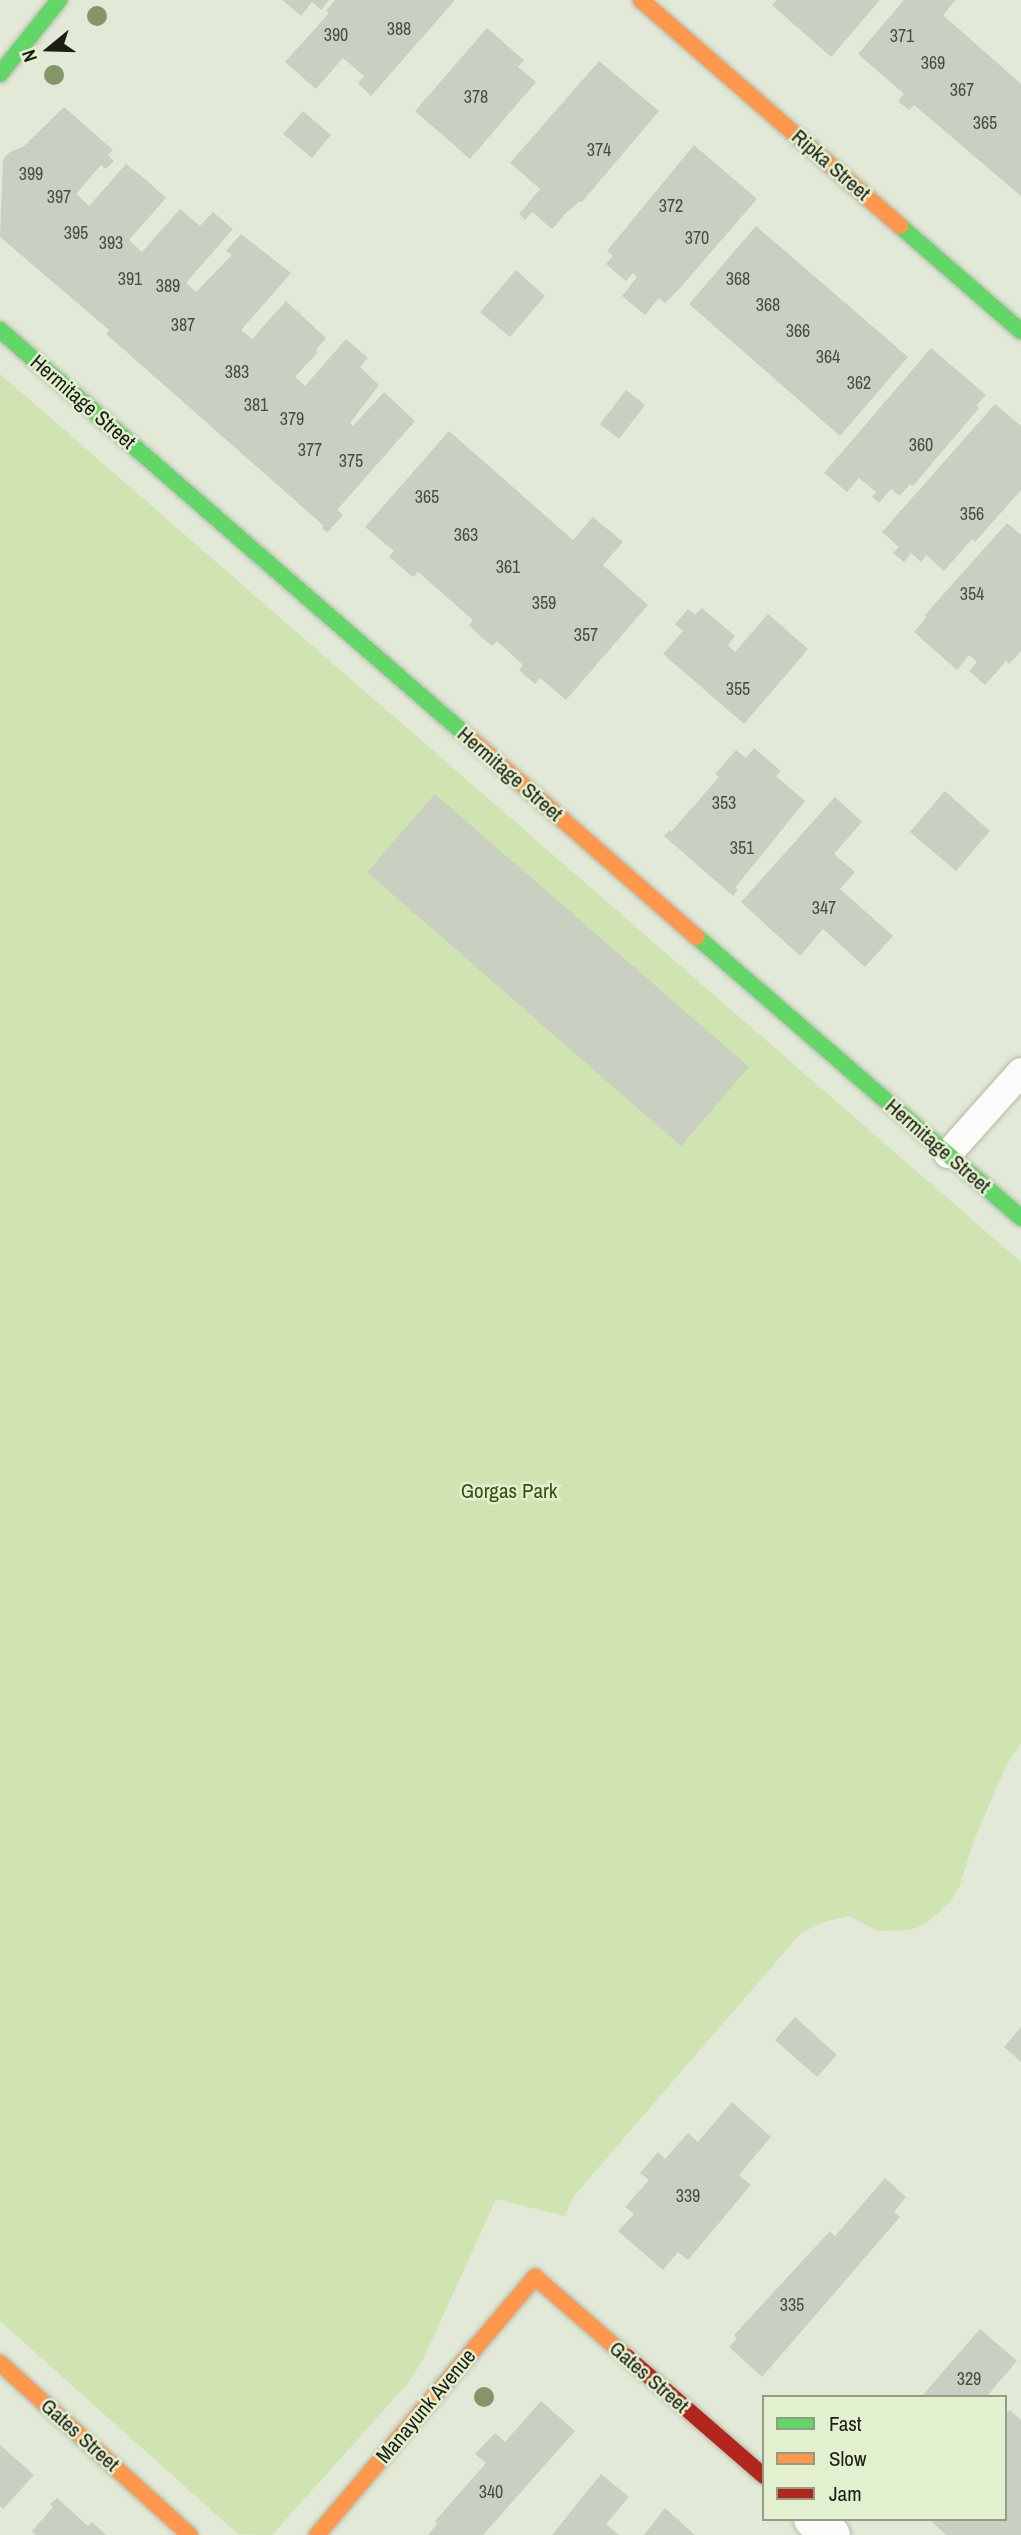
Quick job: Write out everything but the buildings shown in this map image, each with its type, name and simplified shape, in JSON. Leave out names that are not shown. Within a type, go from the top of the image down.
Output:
[{"type":"street","points":[[0,74],[60,0]]},
{"type":"street","name":"Ripka Street","points":[[641,0],[1021,331]]},
{"type":"street","name":"Hermitage Street","points":[[0,330],[1021,1218]]},
{"type":"street","name":"Gates Street","points":[[535,2277],[762,2474]]},
{"type":"street","name":"Manayunk Avenue","points":[[317,2535],[535,2277]]},
{"type":"street","name":"Gates Street","points":[[1,2366],[190,2535]]},
{"type":"street","points":[[815,2521],[831,2535]]},
{"type":"lane","points":[[948,1154],[1021,1072]]},
{"type":"green space","name":"Gorgas Park","points":[[0,374],[1021,1262],[1021,1743],[1007,1764],[974,1840],[959,1888],[950,1902],[925,1924],[910,1930],[878,1931],[849,1916],[823,1922],[801,1933],[573,2197],[565,2216],[496,2199],[423,2360],[408,2383],[272,2535],[238,2534],[0,2321]]},
{"type":"traffic: fast","points":[[0,74],[59,0]]},
{"type":"traffic: fast","points":[[900,226],[1021,331]]},
{"type":"traffic: fast","points":[[0,330],[467,736]]},
{"type":"traffic: fast","points":[[697,937],[1021,1218]]},
{"type":"traffic: slow","points":[[641,0],[900,226]]},
{"type":"traffic: slow","points":[[467,736],[697,937]]},
{"type":"traffic: slow","points":[[317,2535],[535,2277],[627,2357]]},
{"type":"traffic: slow","points":[[0,2363],[190,2535]]},
{"type":"traffic: jam","points":[[627,2357],[762,2474]]}]
